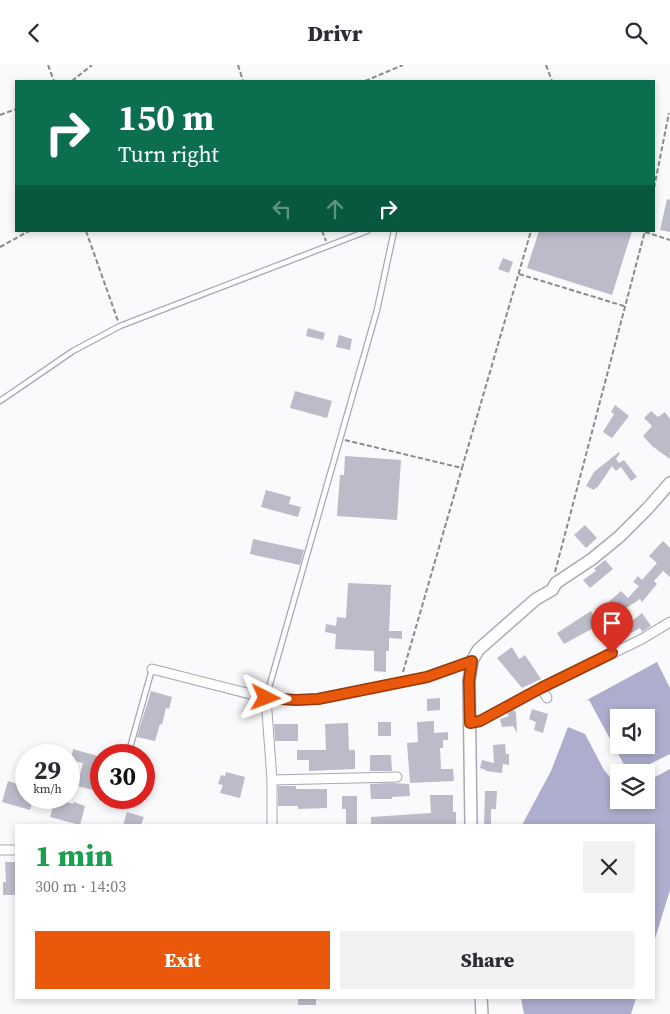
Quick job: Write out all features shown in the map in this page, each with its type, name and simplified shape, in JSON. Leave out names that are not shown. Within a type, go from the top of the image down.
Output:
[{"type":"street","points":[[471,824],[469,681],[472,661],[478,650],[536,599],[552,590],[556,583],[592,559],[619,537],[670,483]]},
{"type":"street","points":[[470,723],[480,721],[541,688],[642,639],[670,622]]},
{"type":"street","points":[[152,669],[266,698],[296,700],[318,699],[400,683],[427,677],[472,661]]},
{"type":"street","points":[[541,688],[547,698]]},
{"type":"street","points":[[266,698],[272,780],[272,824]]},
{"type":"street","points":[[272,780],[397,777]]},
{"type":"street","points":[[0,850],[15,850]]},
{"type":"street","points":[[481,999],[482,1014]]},
{"type":"lane","points":[[0,401],[73,351],[120,326],[364,232]]},
{"type":"lane","points":[[266,698],[377,310],[394,232]]},
{"type":"lane","points":[[131,744],[152,669]]},
{"type":"path","points":[[48,65],[54,80]]},
{"type":"path","points":[[73,80],[92,65]]},
{"type":"path","points":[[238,65],[243,80]]},
{"type":"path","points":[[390,65],[391,69]]},
{"type":"path","points":[[367,80],[402,65]]},
{"type":"path","points":[[546,65],[552,80]]},
{"type":"path","points":[[0,115],[15,109]]},
{"type":"path","points":[[655,183],[669,113]]},
{"type":"path","points":[[0,247],[26,232]]},
{"type":"path","points":[[86,232],[120,326]]},
{"type":"path","points":[[322,232],[328,245]]},
{"type":"path","points":[[400,683],[531,232]]},
{"type":"path","points":[[556,583],[554,576],[645,232],[670,240]]},
{"type":"path","points":[[518,274],[624,306]]},
{"type":"path","points":[[341,439],[462,468]]},
{"type":"water","points":[[657,662],[670,688],[670,754],[650,764],[624,764],[618,754],[655,754],[655,709],[610,709],[610,739],[589,700],[585,701]]},
{"type":"water","points":[[568,727],[585,734],[604,770],[610,777],[610,809],[655,809],[655,777],[670,769],[670,890],[655,939],[655,824],[523,824],[551,771]]},
{"type":"water","points":[[521,999],[636,999],[631,1014],[524,1014]]},
{"type":"building","points":[[667,199],[670,200],[670,232],[660,230]]},
{"type":"building","points":[[539,232],[632,232],[612,295],[527,268]]},
{"type":"building","points":[[503,258],[513,262],[509,273],[498,269]]},
{"type":"building","points":[[308,328],[325,333],[323,340],[306,336]]},
{"type":"building","points":[[339,335],[352,339],[350,350],[336,347]]},
{"type":"building","points":[[295,391],[332,401],[327,418],[290,408]]},
{"type":"building","points":[[615,405],[629,416],[612,438],[603,432],[614,414],[611,412]]},
{"type":"building","points":[[651,411],[658,417],[665,412],[670,419],[670,459],[652,446],[643,436],[652,426],[644,418]]},
{"type":"building","points":[[619,452],[616,459],[619,463],[624,460],[637,477],[631,481],[621,467],[616,471],[612,466],[597,488],[594,490],[586,486],[594,472]]},
{"type":"building","points":[[345,456],[401,460],[397,520],[337,516],[340,475],[344,475]]},
{"type":"building","points":[[266,490],[291,497],[289,504],[301,507],[298,517],[261,507]]},
{"type":"building","points":[[585,525],[597,538],[586,548],[574,535]]},
{"type":"building","points":[[253,539],[304,550],[300,565],[250,554]]},
{"type":"building","points":[[663,541],[670,548],[670,577],[663,571],[654,581],[657,584],[642,602],[640,599],[611,618],[603,607],[621,591],[628,598],[639,586],[633,582],[638,576],[642,580],[657,563],[649,556]]},
{"type":"building","points":[[605,560],[613,569],[590,588],[583,580],[596,571],[594,569]]},
{"type":"building","points":[[348,583],[391,585],[389,631],[402,631],[402,639],[389,638],[389,651],[386,651],[386,672],[374,671],[374,651],[335,649],[336,634],[325,632],[326,624],[336,626],[337,617],[346,618]]},
{"type":"building","points":[[591,611],[599,625],[564,644],[557,633]]},
{"type":"building","points":[[642,613],[651,626],[642,632],[640,628],[626,636],[621,630]]},
{"type":"building","points":[[512,647],[519,659],[525,655],[541,679],[522,688],[497,658]]},
{"type":"building","points":[[151,691],[172,697],[169,709],[166,708],[162,725],[160,724],[155,741],[137,737]]},
{"type":"building","points":[[440,698],[440,710],[427,711],[427,699]]},
{"type":"building","points":[[532,709],[548,714],[543,733],[534,730],[536,722],[529,719]]},
{"type":"building","points":[[514,710],[516,713],[517,733],[513,726],[502,727],[500,719],[509,716],[507,713]]},
{"type":"building","points":[[434,721],[434,733],[448,732],[448,740],[443,740],[443,748],[440,748],[441,769],[453,769],[454,781],[410,783],[407,743],[418,742],[417,722]]},
{"type":"building","points":[[378,722],[391,722],[391,736],[378,736]]},
{"type":"building","points":[[348,723],[349,750],[355,750],[355,769],[309,771],[309,760],[297,760],[297,750],[326,750],[325,724]]},
{"type":"building","points":[[274,724],[298,724],[298,741],[275,741]]},
{"type":"building","points":[[505,744],[506,754],[509,754],[509,765],[503,764],[502,773],[486,771],[480,768],[482,760],[494,763],[493,745]]},
{"type":"building","points":[[80,751],[90,754],[90,789],[80,787],[80,774],[83,763],[80,762]]},
{"type":"building","points":[[370,755],[391,755],[392,771],[370,771]]},
{"type":"building","points":[[226,772],[245,777],[240,798],[220,793],[223,785],[218,784],[221,775],[225,776]]},
{"type":"building","points":[[8,781],[15,783],[15,806],[2,802]]},
{"type":"building","points":[[370,784],[409,784],[410,796],[392,797],[392,799],[371,799]]},
{"type":"building","points":[[278,786],[296,786],[296,789],[327,789],[327,808],[298,809],[298,806],[278,806]]},
{"type":"building","points":[[485,791],[497,791],[496,809],[491,809],[491,824],[484,824]]},
{"type":"building","points":[[430,795],[453,795],[453,812],[456,812],[456,824],[371,824],[371,817],[431,813]]},
{"type":"building","points":[[342,796],[357,796],[357,824],[346,824],[346,809],[342,809]]},
{"type":"building","points":[[80,804],[85,806],[80,824],[50,817],[52,809],[80,809]]},
{"type":"building","points":[[127,812],[144,817],[141,824],[123,824]]},
{"type":"building","points":[[5,862],[15,862],[15,895],[3,895],[3,882],[6,882]]},
{"type":"building","points":[[298,999],[316,999],[316,1005],[298,1005]]},
{"type":"route","points":[[266,698],[318,699],[427,677],[472,661],[469,681],[470,723],[480,721],[612,653]]}]
